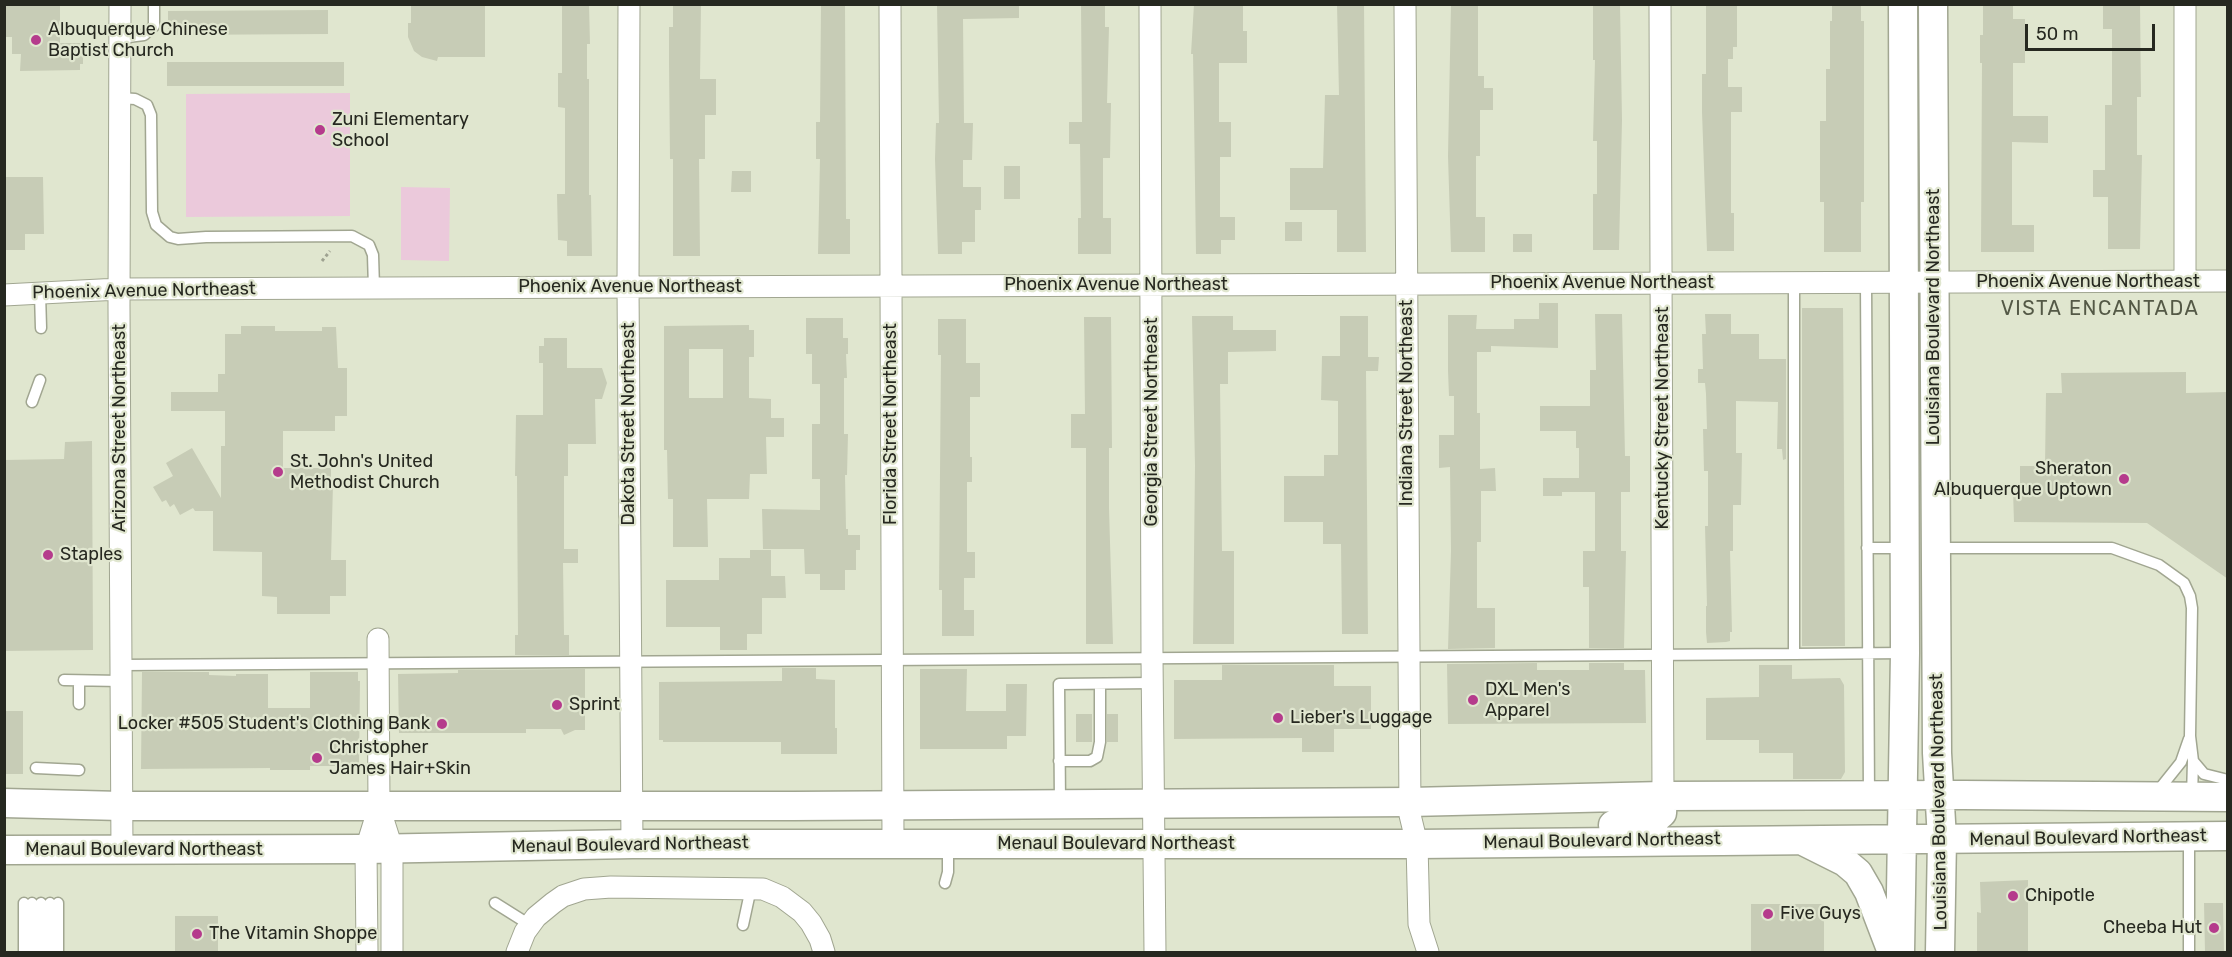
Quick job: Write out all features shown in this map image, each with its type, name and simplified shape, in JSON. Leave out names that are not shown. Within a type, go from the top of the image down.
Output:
[{"type":"main road","name":"Louisiana Boulevard Northeast","points":[[1903,4],[1905,283],[1920,548],[1942,839],[1940,952]]},
{"type":"main road","name":"Louisiana Boulevard Northeast","points":[[1900,952],[1905,653],[1920,548],[1934,283],[1933,4]]},
{"type":"main road","name":"Menaul Boulevard Northeast","points":[[4,803],[379,807],[1410,802],[1663,796],[2228,797]]},
{"type":"main road","points":[[1561,841],[1593,825],[1642,824],[1655,819],[1662,813],[1663,796]]},
{"type":"main road","points":[[2079,839],[2135,823],[2167,820],[2187,808],[2192,797]]},
{"type":"main road","points":[[2192,837],[2208,820],[2228,815]]},
{"type":"main road","name":"Menaul Boulevard Northeast","points":[[4,850],[379,849],[632,844],[1417,844],[2228,836]]},
{"type":"main road","points":[[1800,840],[1845,862],[1858,873],[1869,892],[1892,952]]},
{"type":"street","name":"Arizona Street Northeast","points":[[120,4],[122,851]]},
{"type":"street","name":"Dakota Street Northeast","points":[[629,4],[628,286],[632,844]]},
{"type":"street","name":"Florida Street Northeast","points":[[890,4],[893,843]]},
{"type":"street","name":"Georgia Street Northeast","points":[[1150,4],[1155,952]]},
{"type":"street","name":"Indiana Street Northeast","points":[[1405,4],[1410,802],[1411,824],[1417,844],[1419,924],[1428,952]]},
{"type":"street","name":"Kentucky Street Northeast","points":[[1660,4],[1663,796]]},
{"type":"street","points":[[2185,4],[2185,281]]},
{"type":"street","name":"Phoenix Avenue Northeast","points":[[4,295],[119,289],[2228,281]]},
{"type":"street","points":[[367,952],[379,849],[378,639]]},
{"type":"street","points":[[379,849],[392,952]]},
{"type":"street","points":[[517,952],[530,925],[563,896],[584,889],[611,887],[751,887],[763,889],[782,897],[802,912],[820,939],[824,952]]},
{"type":"lane","points":[[120,38],[144,35],[154,26],[154,4]]},
{"type":"lane","points":[[120,98],[135,99],[147,105],[151,115],[152,212],[156,225],[170,237],[178,239],[352,236],[369,245],[373,255],[374,288]]},
{"type":"lane","points":[[1794,283],[1794,654]]},
{"type":"lane","points":[[1866,283],[1869,796]]},
{"type":"lane","points":[[40,293],[41,328]]},
{"type":"lane","points":[[32,402],[40,380]]},
{"type":"lane","points":[[1868,548],[2112,548],[2159,565],[2184,583],[2192,608],[2190,736],[2193,761],[2192,797]]},
{"type":"lane","points":[[64,680],[79,681],[121,673],[378,664],[1408,656],[1663,657],[1905,653]]},
{"type":"lane","points":[[79,681],[79,704]]},
{"type":"lane","points":[[1060,804],[1059,684],[1152,683]]},
{"type":"lane","points":[[1059,761],[1090,760],[1097,757],[1100,742],[1100,684]]},
{"type":"lane","points":[[2152,797],[2181,762],[2190,736]]},
{"type":"lane","points":[[2193,761],[2204,774],[2228,780]]},
{"type":"lane","points":[[36,768],[79,770]]},
{"type":"lane","points":[[2188,952],[2192,837]]},
{"type":"lane","points":[[945,883],[948,872],[948,844]]},
{"type":"lane","points":[[743,925],[751,887]]},
{"type":"lane","points":[[24,952],[41,903]]},
{"type":"lane","points":[[32,952],[41,903]]},
{"type":"lane","points":[[41,903],[42,952]]},
{"type":"lane","points":[[41,903],[50,952]]},
{"type":"lane","points":[[41,903],[58,952]]},
{"type":"lane","points":[[495,903],[530,925]]},
{"type":"path","points":[[322,261],[332,248]]},
{"type":"shaded area","points":[[350,93],[350,216],[186,217],[186,94]]},
{"type":"shaded area","points":[[401,187],[450,188],[449,261],[401,260]]},
{"type":"building","name":"Albuquerque Chinese Baptist Church","points":[[4,4],[60,4],[60,43],[80,43],[80,50],[83,50],[83,64],[80,64],[80,70],[20,71],[21,54],[12,54],[12,37],[4,37]]},
{"type":"building","points":[[411,4],[485,4],[485,57],[438,57],[437,61],[422,57],[414,51],[408,37]]},
{"type":"building","points":[[562,4],[589,4],[590,44],[587,44],[587,79],[589,79],[589,195],[591,195],[592,256],[567,256],[567,241],[558,240],[557,194],[565,194],[565,108],[558,107],[558,73],[562,73]]},
{"type":"building","points":[[673,4],[701,4],[700,79],[716,79],[716,115],[705,115],[705,159],[699,159],[700,256],[673,256],[669,27],[673,27]]},
{"type":"building","points":[[821,4],[845,4],[846,219],[850,219],[850,254],[818,254],[820,159],[816,159],[816,122],[820,122]]},
{"type":"building","points":[[937,4],[1019,4],[1019,18],[963,19],[964,123],[973,123],[972,160],[963,160],[963,187],[981,187],[981,210],[975,210],[975,242],[962,242],[962,254],[938,254],[935,159],[936,123],[939,123]]},
{"type":"building","points":[[1081,4],[1105,4],[1105,27],[1109,27],[1107,103],[1111,103],[1110,158],[1103,158],[1103,218],[1111,218],[1111,254],[1078,254],[1078,218],[1081,218],[1080,144],[1069,144],[1069,122],[1082,122]]},
{"type":"building","points":[[1194,4],[1243,4],[1243,31],[1247,31],[1247,63],[1219,63],[1219,122],[1231,122],[1231,157],[1220,157],[1220,217],[1235,217],[1235,240],[1221,240],[1221,254],[1196,254],[1193,54],[1191,54]]},
{"type":"building","points":[[1337,4],[1364,4],[1366,252],[1337,252],[1337,210],[1290,210],[1290,168],[1323,168],[1325,95],[1339,95]]},
{"type":"building","points":[[1451,4],[1478,4],[1478,76],[1484,76],[1484,88],[1493,88],[1493,110],[1480,110],[1480,156],[1476,156],[1476,217],[1485,217],[1485,252],[1451,252],[1448,156]]},
{"type":"building","points":[[1593,4],[1620,4],[1622,120],[1619,250],[1593,250],[1593,194],[1597,194],[1597,141],[1593,141],[1595,60],[1593,60]]},
{"type":"building","points":[[1706,4],[1737,4],[1737,47],[1733,47],[1733,59],[1728,59],[1728,87],[1742,87],[1742,112],[1731,112],[1731,213],[1734,213],[1734,251],[1707,251],[1702,112],[1702,74],[1706,74]]},
{"type":"building","points":[[1832,4],[1861,4],[1861,21],[1864,21],[1864,202],[1861,202],[1861,252],[1824,252],[1824,202],[1820,202],[1820,121],[1826,121],[1826,69],[1830,69]]},
{"type":"building","points":[[1983,4],[2013,4],[2013,19],[2025,19],[2025,63],[2013,63],[2013,116],[2048,116],[2048,143],[2012,142],[2012,225],[2034,225],[2034,252],[1981,252],[1982,63],[1980,63],[1980,35],[1983,35]]},
{"type":"building","points":[[2103,4],[2140,4],[2141,97],[2137,97],[2137,155],[2142,155],[2140,249],[2108,249],[2108,197],[2093,197],[2093,170],[2105,170],[2105,105],[2112,105],[2112,29],[2103,29]]},
{"type":"building","points":[[328,10],[328,34],[168,35],[168,11]]},
{"type":"building","points":[[167,62],[344,62],[344,86],[167,86]]},
{"type":"building","points":[[1004,166],[1020,166],[1020,199],[1004,199]]},
{"type":"building","points":[[732,171],[751,171],[751,192],[731,192]]},
{"type":"building","points":[[4,177],[43,177],[44,234],[25,234],[25,250],[4,250]]},
{"type":"building","points":[[1285,222],[1302,222],[1302,241],[1285,241]]},
{"type":"building","points":[[1513,234],[1532,234],[1532,252],[1513,252]]},
{"type":"building","points":[[1539,303],[1558,303],[1558,348],[1491,346],[1491,352],[1477,352],[1480,469],[1495,468],[1496,491],[1481,491],[1481,542],[1477,542],[1477,608],[1495,608],[1495,648],[1448,649],[1451,551],[1450,467],[1439,468],[1439,435],[1454,435],[1454,396],[1449,396],[1448,315],[1477,315],[1476,329],[1514,329],[1514,319],[1539,319]]},
{"type":"building","points":[[1802,308],[1843,308],[1845,646],[1802,646]]},
{"type":"building","points":[[1595,314],[1622,314],[1625,456],[1630,456],[1630,492],[1621,492],[1621,551],[1626,551],[1624,648],[1589,648],[1589,587],[1583,587],[1583,551],[1595,551],[1595,492],[1562,492],[1562,496],[1543,496],[1543,478],[1579,478],[1579,448],[1576,448],[1576,431],[1540,431],[1540,406],[1590,406],[1590,370],[1596,370]]},
{"type":"building","points":[[1705,314],[1731,314],[1731,334],[1759,334],[1759,359],[1786,359],[1786,459],[1783,460],[1782,449],[1777,449],[1778,402],[1736,401],[1736,453],[1742,453],[1741,505],[1733,505],[1733,551],[1730,551],[1732,632],[1730,632],[1730,641],[1707,643],[1705,526],[1708,526],[1708,471],[1704,471],[1703,429],[1707,429],[1706,394],[1705,383],[1698,383],[1698,369],[1703,369],[1702,334],[1706,334]]},
{"type":"building","points":[[1192,316],[1233,316],[1233,330],[1276,330],[1276,351],[1228,352],[1228,384],[1220,384],[1222,551],[1234,551],[1234,644],[1193,644],[1195,466]]},
{"type":"building","points":[[1340,316],[1368,316],[1368,357],[1379,357],[1378,371],[1366,371],[1368,634],[1342,634],[1341,544],[1323,544],[1323,522],[1284,522],[1284,476],[1324,476],[1324,455],[1338,455],[1338,401],[1321,400],[1322,356],[1340,356]]},
{"type":"building","points":[[1084,317],[1111,317],[1112,448],[1109,448],[1109,508],[1113,644],[1086,644],[1086,448],[1071,448],[1071,414],[1085,414]]},
{"type":"building","points":[[806,318],[843,318],[843,338],[848,338],[847,378],[844,378],[844,434],[848,434],[847,475],[845,475],[846,529],[848,529],[848,535],[860,535],[860,550],[856,550],[856,570],[845,570],[845,590],[820,590],[820,574],[805,574],[804,549],[763,549],[762,509],[820,510],[820,479],[812,479],[812,424],[820,424],[820,384],[812,384],[812,354],[806,354]]},
{"type":"building","points":[[938,319],[966,319],[966,363],[980,363],[980,397],[970,397],[972,482],[967,482],[967,552],[975,552],[975,578],[964,578],[964,610],[974,610],[974,636],[942,636],[942,590],[939,590],[941,355],[938,355]]},
{"type":"building","points":[[749,325],[749,330],[754,330],[754,357],[749,357],[749,398],[771,399],[771,418],[784,418],[784,437],[766,437],[767,474],[750,474],[749,499],[707,499],[708,547],[673,547],[673,499],[668,499],[667,450],[664,450],[664,326]],"holes":[[[689,349],[723,349],[723,398],[689,398]]]},
{"type":"building","name":"St. John's United Methodist Church","points":[[241,326],[275,326],[275,331],[322,331],[322,327],[336,327],[338,368],[347,368],[347,416],[335,416],[335,431],[283,431],[283,468],[331,468],[331,484],[333,484],[331,560],[346,560],[346,596],[330,596],[330,614],[277,614],[277,597],[262,596],[262,552],[213,551],[213,511],[195,511],[193,508],[180,515],[174,504],[170,507],[166,500],[162,502],[153,487],[173,476],[166,463],[192,448],[221,498],[221,446],[225,446],[225,411],[171,411],[171,392],[218,392],[218,374],[225,374],[225,334],[241,334]]},
{"type":"building","points":[[544,338],[567,338],[567,368],[602,368],[607,383],[602,399],[595,399],[596,444],[568,444],[568,476],[564,476],[564,549],[578,549],[578,563],[563,563],[564,635],[569,635],[569,655],[515,655],[515,635],[518,635],[516,415],[543,415],[543,363],[539,363],[539,346],[544,346]]},
{"type":"building","name":"Sheraton Albuquerque Uptown","points":[[2186,372],[2186,393],[2228,392],[2228,579],[2147,523],[2014,522],[2013,491],[2020,491],[2020,466],[2045,466],[2046,393],[2062,393],[2061,373]]},
{"type":"building","name":"Staples","points":[[92,441],[93,650],[4,651],[4,460],[64,459],[65,442]]},
{"type":"building","points":[[750,550],[771,550],[771,576],[785,576],[786,598],[762,598],[762,634],[747,634],[747,650],[720,650],[720,627],[666,627],[666,580],[719,580],[719,558],[750,558]]},
{"type":"building","points":[[1537,663],[1537,670],[1589,670],[1589,663],[1624,663],[1624,670],[1645,670],[1646,723],[1448,724],[1447,664]]},
{"type":"building","points":[[1222,665],[1334,665],[1334,686],[1371,686],[1371,729],[1334,729],[1334,752],[1302,752],[1302,738],[1174,739],[1174,680],[1222,680]]},
{"type":"building","points":[[1759,665],[1792,665],[1792,679],[1840,678],[1844,685],[1845,772],[1841,779],[1793,779],[1793,753],[1759,753],[1759,740],[1706,740],[1706,698],[1759,697]]},
{"type":"building","points":[[782,668],[816,668],[816,679],[835,680],[837,754],[781,754],[781,742],[663,742],[659,740],[659,682],[782,681]]},
{"type":"building","points":[[585,669],[585,730],[575,730],[564,735],[561,729],[526,729],[526,733],[399,733],[398,674],[458,673],[458,670]]},
{"type":"building","points":[[920,669],[967,669],[966,711],[1006,711],[1006,684],[1027,684],[1026,736],[1007,736],[1007,749],[920,749]]},
{"type":"building","points":[[142,672],[209,672],[209,675],[236,676],[236,674],[268,674],[268,708],[310,708],[310,672],[358,672],[358,681],[360,681],[359,764],[357,766],[310,766],[310,770],[141,769]]},
{"type":"building","points":[[4,711],[23,711],[23,774],[4,774]]},
{"type":"building","points":[[1076,714],[1092,714],[1092,742],[1076,742]]},
{"type":"building","points":[[1107,714],[1118,714],[1118,742],[1107,742]]},
{"type":"building","points":[[2028,880],[2028,952],[1977,952],[1977,912],[1981,913],[1980,882]]},
{"type":"building","name":"Cheeba Hut","points":[[2204,903],[2223,903],[2224,952],[2205,952]]},
{"type":"building","points":[[1751,904],[1824,904],[1824,952],[1751,952]]},
{"type":"building","name":"The Vitamin Shoppe","points":[[175,916],[218,916],[218,952],[175,952]]},
{"type":"place","name":"Albuquerque Chinese Baptist Church","points":[[36,40]]},
{"type":"place","name":"Zuni Elementary School","points":[[320,130]]},
{"type":"place","name":"St. John's United Methodist Church","points":[[278,472]]},
{"type":"place","name":"Sheraton Albuquerque Uptown","points":[[2124,479]]},
{"type":"place","name":"Staples","points":[[48,555]]},
{"type":"place","name":"DXL Men's Apparel","points":[[1473,700]]},
{"type":"place","name":"Sprint","points":[[557,705]]},
{"type":"place","name":"Lieber's Luggage","points":[[1278,718]]},
{"type":"place","name":"Locker #505 Student's Clothing Bank","points":[[442,724]]},
{"type":"place","name":"Christopher James Hair+Skin","points":[[317,758]]},
{"type":"place","name":"Chipotle","points":[[2013,896]]},
{"type":"place","name":"Five Guys","points":[[1768,914]]},
{"type":"place","name":"Cheeba Hut","points":[[2214,928]]},
{"type":"place","name":"The Vitamin Shoppe","points":[[197,934]]},
{"type":"district","name":"VISTA ENCANTADA","points":[[2100,309]]}]
